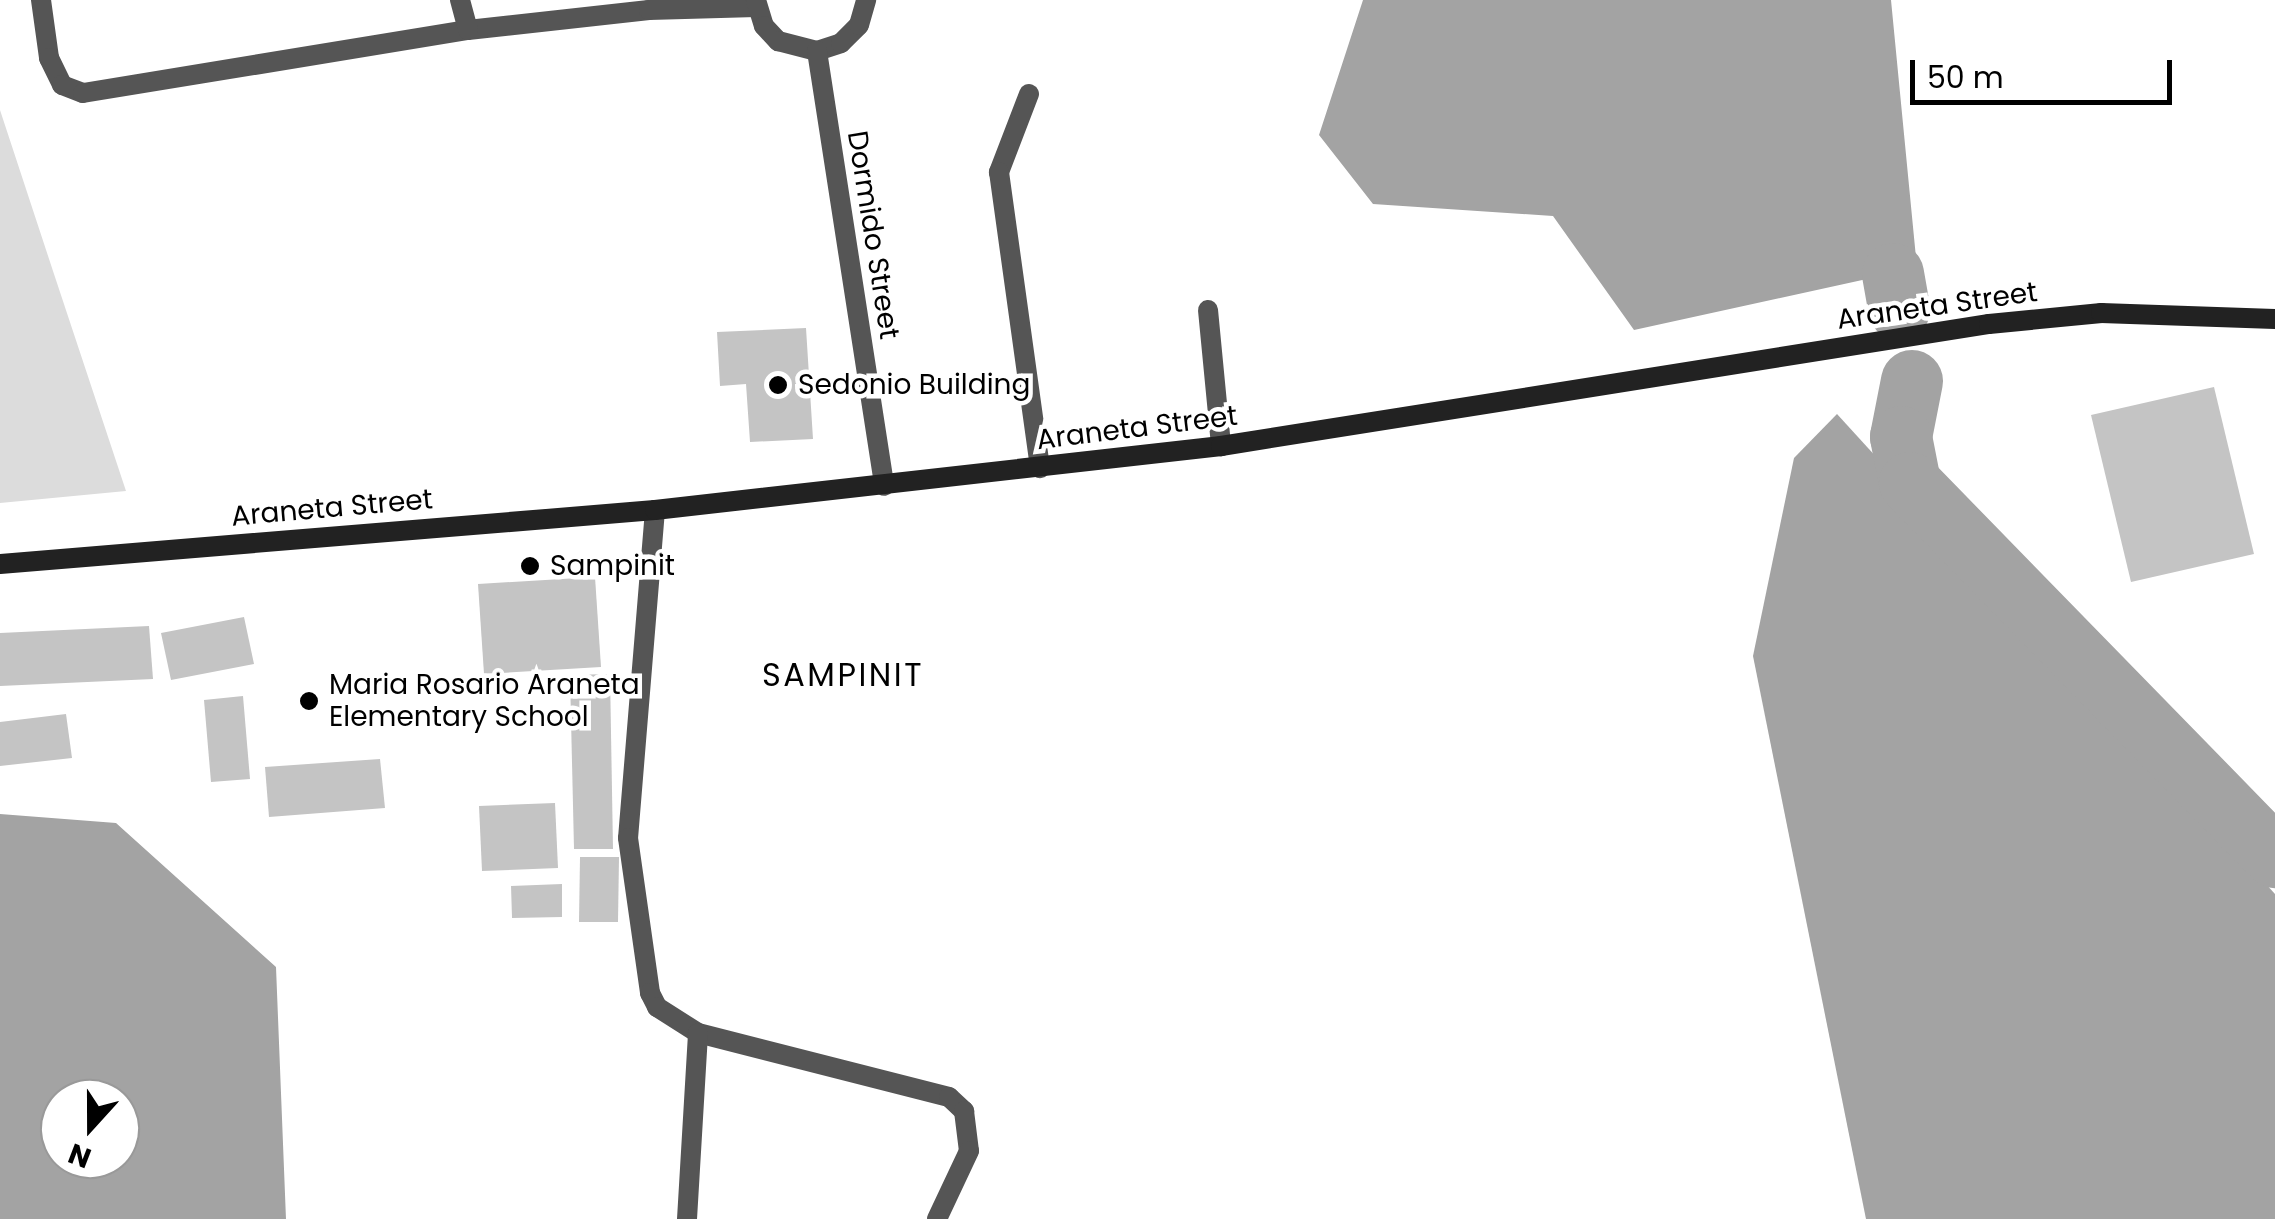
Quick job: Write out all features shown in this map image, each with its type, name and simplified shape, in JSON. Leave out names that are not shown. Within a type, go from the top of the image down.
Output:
[{"type":"main road","name":"Araneta Street","points":[[0,564],[656,510],[1040,468],[1222,446],[1989,324],[2101,313],[2275,319]]},
{"type":"street","points":[[42,0],[49,58],[62,84],[83,93],[647,5],[756,4],[778,41],[817,51],[841,43],[859,25],[868,0]]},
{"type":"street","points":[[460,0],[468,30]]},
{"type":"street","name":"Dormido Street","points":[[817,51],[884,486]]},
{"type":"street","points":[[1029,94],[999,172],[1040,468]]},
{"type":"street","points":[[1208,310],[1222,446]]},
{"type":"street","points":[[656,510],[628,838],[646,982],[656,1007],[698,1033],[950,1097],[964,1111],[970,1151],[936,1219]]},
{"type":"street","points":[[687,1219],[698,1033]]},
{"type":"shaded area","points":[[1363,0],[1891,0],[1917,268],[1634,330],[1553,216],[1373,204],[1319,135]]},
{"type":"shaded area","points":[[0,110],[53,271],[126,491],[0,503]]},
{"type":"shaded area","points":[[1837,414],[2275,894],[2275,1219],[1866,1219],[1753,656],[1794,458]]},
{"type":"shaded area","points":[[0,814],[116,823],[276,967],[286,1219],[0,1219]]},
{"type":"building","name":"Sedonio Building","points":[[806,328],[813,439],[750,442],[746,384],[720,386],[717,332]]},
{"type":"building","points":[[2214,387],[2254,554],[2131,582],[2091,415]]},
{"type":"building","points":[[595,577],[601,667],[484,674],[478,584]]},
{"type":"building","points":[[244,617],[254,664],[171,680],[161,633]]},
{"type":"building","points":[[149,626],[153,679],[0,686],[0,633]]},
{"type":"building","points":[[610,674],[613,849],[574,849],[570,675]]},
{"type":"building","points":[[243,696],[250,779],[211,782],[204,700]]},
{"type":"building","points":[[66,714],[72,758],[0,766],[0,722]]},
{"type":"building","points":[[380,759],[385,808],[269,817],[265,767]]},
{"type":"building","points":[[555,803],[558,868],[482,871],[479,806]]},
{"type":"building","points":[[580,857],[619,857],[618,922],[579,922]]},
{"type":"building","points":[[562,884],[562,917],[512,918],[511,886]]},
{"type":"waterway","points":[[1893,274],[1899,309]]},
{"type":"waterway","points":[[1912,381],[1901,437],[1910,483],[2275,857]]},
{"type":"place","name":"Sedonio Building","points":[[778,385]]},
{"type":"place","name":"Sampinit","points":[[530,566]]},
{"type":"place","name":"Maria Rosario Araneta Elementary School","points":[[309,701]]},
{"type":"district","name":"SAMPINIT","points":[[843,675]]}]
